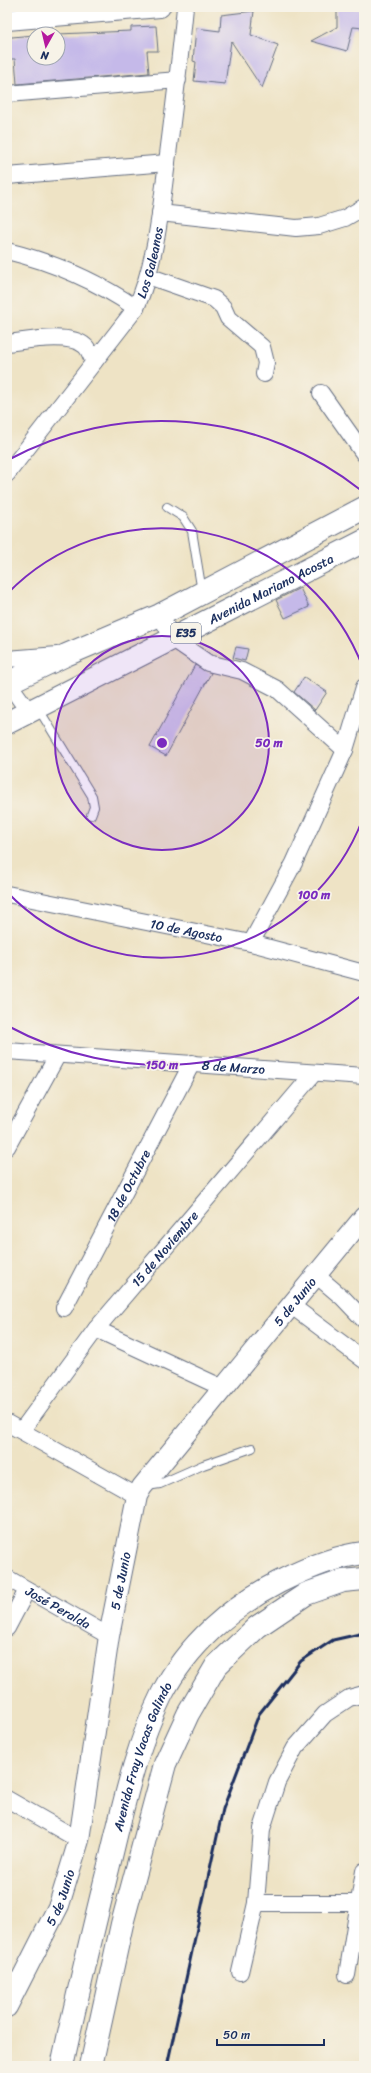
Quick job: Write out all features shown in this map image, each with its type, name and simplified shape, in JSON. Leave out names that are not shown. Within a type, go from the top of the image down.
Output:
[{"type":"main road","name":"E35","points":[[7,682],[160,615],[364,508]]},
{"type":"main road","name":"Avenida Mariano Acosta","points":[[7,723],[364,541]]},
{"type":"main road","name":"Avenida Fray Vacas Galindo","points":[[62,2066],[123,1810],[144,1734],[163,1692],[185,1659],[214,1627],[255,1594],[302,1571],[352,1554],[364,1553]]},
{"type":"main road","name":"Avenida Fray Vacas Galindo","points":[[91,2066],[122,1924],[165,1764],[188,1714],[216,1666],[257,1627],[306,1594],[343,1581],[364,1579]]},
{"type":"street","points":[[7,20],[160,7]]},
{"type":"street","name":"Los Galeanos","points":[[7,474],[136,308],[148,276],[160,213],[178,80],[185,7]]},
{"type":"street","points":[[7,94],[178,80]]},
{"type":"street","points":[[7,176],[167,163]]},
{"type":"street","points":[[160,213],[296,228],[319,226],[345,218],[364,207]]},
{"type":"street","points":[[7,251],[29,256],[81,278],[114,293],[136,308]]},
{"type":"street","points":[[148,276],[214,299],[223,307],[228,318],[262,347],[266,364],[264,374]]},
{"type":"street","points":[[7,343],[62,338],[76,340],[86,346],[94,362]]},
{"type":"street","points":[[321,393],[364,454]]},
{"type":"street","points":[[160,615],[173,639],[208,664],[242,671],[277,689],[345,750]]},
{"type":"street","points":[[7,658],[66,655]]},
{"type":"street","points":[[7,682],[34,710]]},
{"type":"street","points":[[251,943],[294,863],[345,750],[364,686]]},
{"type":"street","name":"10 de Agosto","points":[[7,894],[251,943],[364,973]]},
{"type":"street","name":"8 de Marzo","points":[[7,1051],[57,1056],[192,1063],[364,1076]]},
{"type":"street","points":[[7,1147],[57,1056]]},
{"type":"street","name":"18 de Octubre","points":[[64,1308],[192,1063]]},
{"type":"street","name":"15 de Noviembre","points":[[22,1430],[96,1329],[314,1073]]},
{"type":"street","name":"5 de Junio","points":[[7,2007],[59,1905],[79,1840],[109,1636],[140,1492],[223,1388],[364,1217]]},
{"type":"street","points":[[316,1275],[343,1298],[364,1320]]},
{"type":"street","points":[[292,1306],[364,1360]]},
{"type":"street","points":[[96,1329],[223,1388]]},
{"type":"street","points":[[7,1423],[140,1492]]},
{"type":"street","name":"José Peralda","points":[[7,1578],[109,1636]]},
{"type":"street","points":[[7,1628],[27,1590]]},
{"type":"street","points":[[240,1972],[256,1903],[262,1830],[277,1782],[295,1748],[325,1714],[348,1698],[364,1694]]},
{"type":"street","points":[[7,1799],[79,1840]]},
{"type":"street","points":[[347,1975],[362,1903],[364,1871]]},
{"type":"street","points":[[256,1903],[362,1903]]},
{"type":"lane","points":[[167,507],[183,517],[192,531],[202,593]]},
{"type":"lane","points":[[34,710],[92,796],[94,807],[90,815]]},
{"type":"lane","points":[[140,1492],[203,1465],[252,1448]]},
{"type":"building","points":[[337,8],[364,9],[364,28],[353,27],[347,51],[311,41],[337,27]]},
{"type":"building","points":[[254,11],[251,35],[278,45],[262,88],[231,41],[225,84],[194,81],[196,62],[193,61],[196,28],[220,31],[221,15]]},
{"type":"building","points":[[156,26],[158,51],[147,51],[149,73],[17,84],[15,59],[7,59],[7,38],[26,36],[26,66],[66,66],[66,34],[131,31],[131,27]]},
{"type":"building","points":[[300,588],[309,607],[285,618],[276,600]]},
{"type":"building","points":[[236,647],[248,649],[245,661],[233,658]]},
{"type":"building","points":[[195,665],[211,673],[166,756],[150,747]]},
{"type":"building","points":[[304,677],[327,692],[315,710],[294,692]]},
{"type":"railway","points":[[167,2066],[223,1809],[259,1714],[301,1661],[333,1640],[364,1633]]}]
